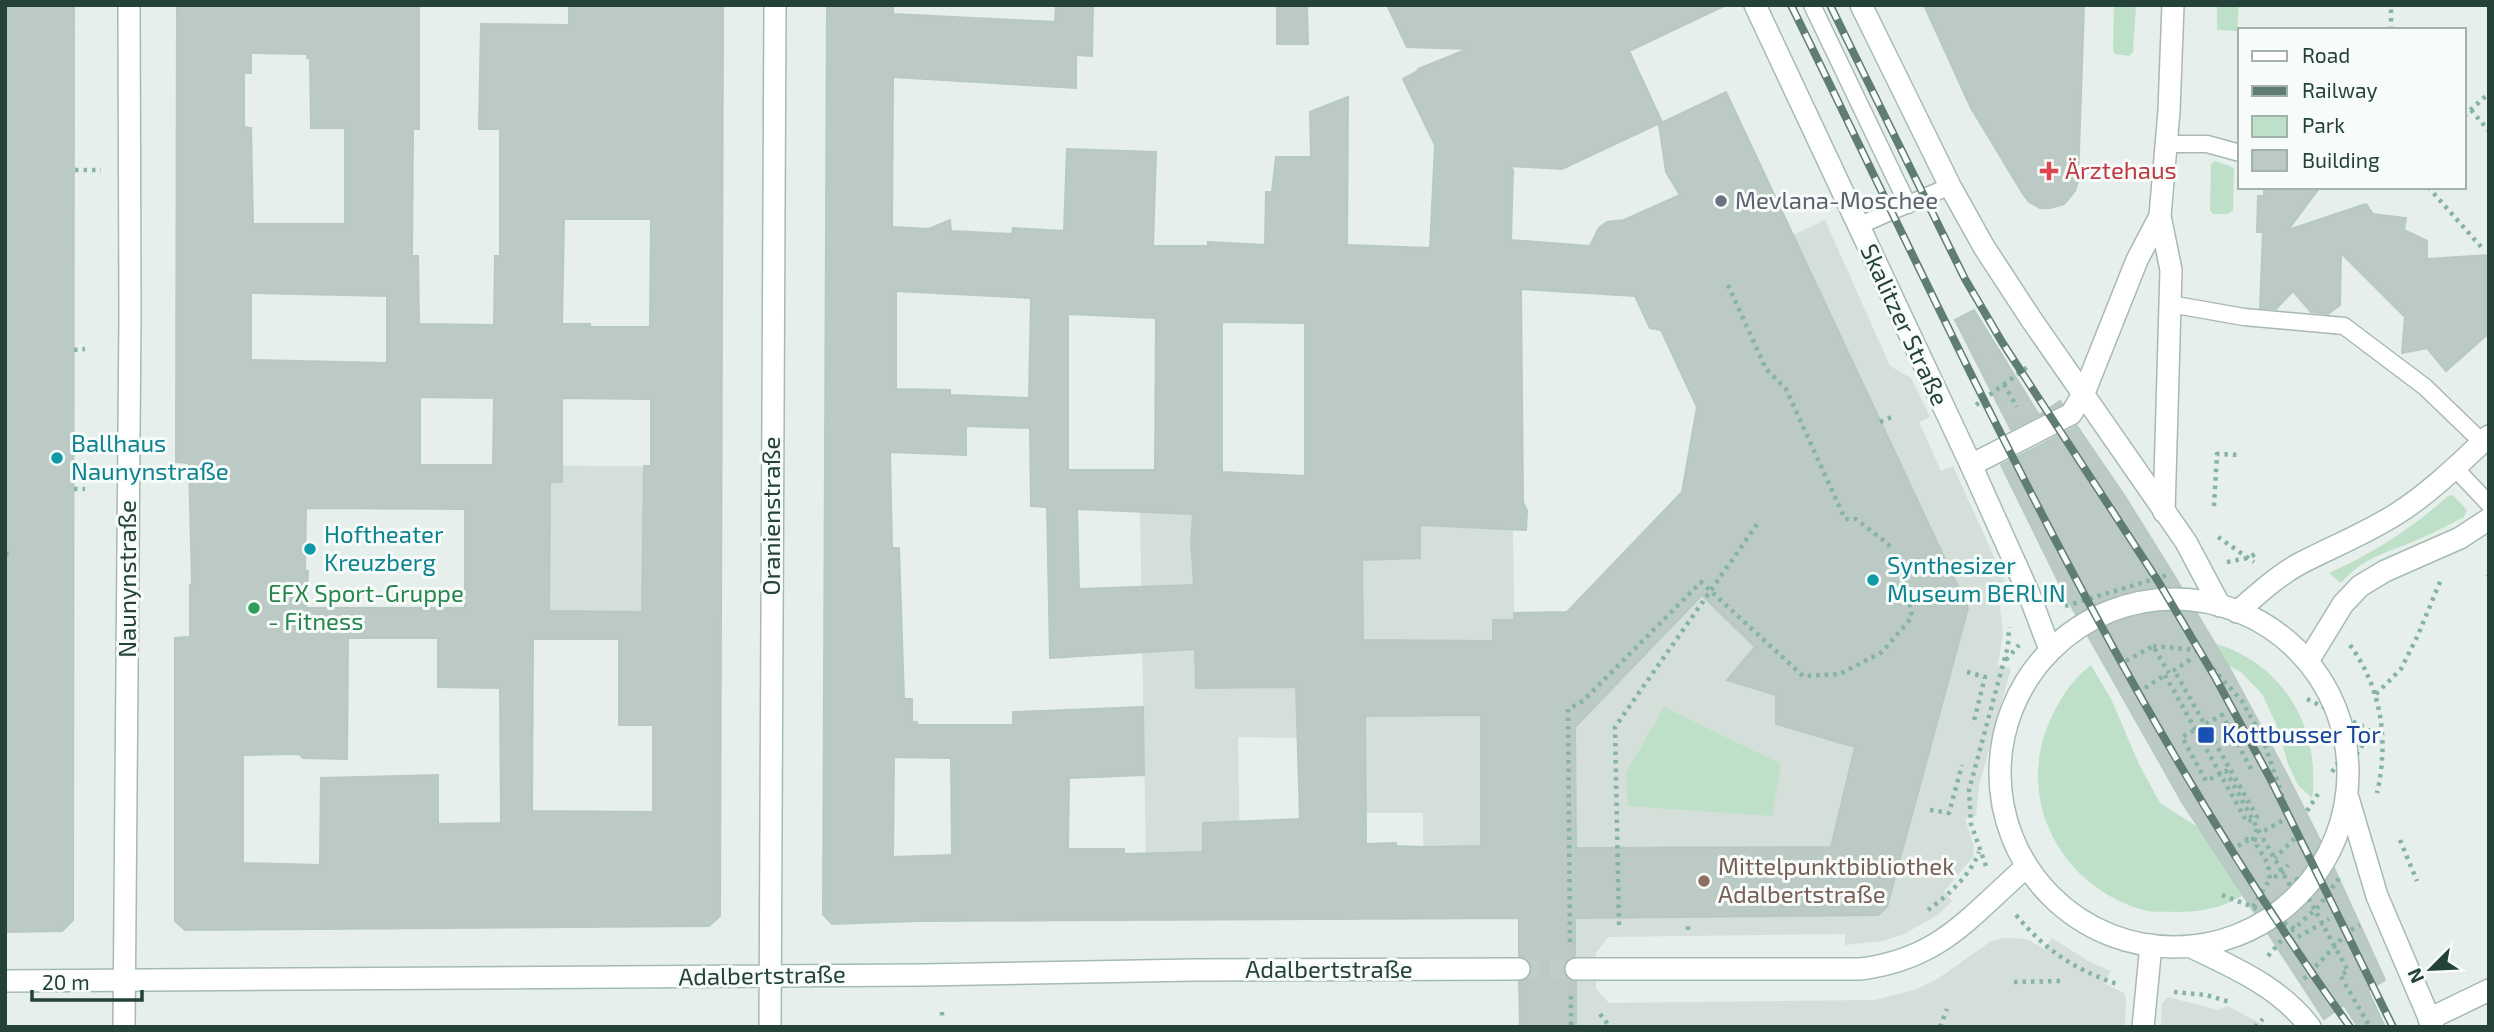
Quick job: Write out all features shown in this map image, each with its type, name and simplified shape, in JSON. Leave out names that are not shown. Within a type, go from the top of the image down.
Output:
[{"type":"street","name":"Naunynstraße","points":[[124,1027],[130,366],[129,5]]},
{"type":"street","name":"Oranienstraße","points":[[770,1027],[775,5]]},
{"type":"street","name":"Skalitzer Straße","points":[[1755,5],[1971,465],[2029,594],[2049,647]]},
{"type":"street","points":[[1861,5],[1950,186],[1991,258],[2229,609]]},
{"type":"street","points":[[2164,512],[2171,270],[2161,216],[2173,5]]},
{"type":"street","points":[[1971,465],[2071,414],[2084,393],[2137,260],[2161,216]]},
{"type":"street","points":[[2229,609],[2300,563],[2367,532],[2400,512],[2485,439]]},
{"type":"street","points":[[2308,662],[2343,604],[2360,586],[2385,571],[2460,538],[2489,520]]},
{"type":"street","points":[[2183,599],[2229,609],[2268,627],[2308,662],[2337,711],[2345,735],[2348,757],[2348,796],[2332,849],[2311,883],[2282,911],[2249,931],[2225,940],[2189,946],[2151,945],[2098,930],[2067,913],[2044,894],[2025,868],[2013,839],[2002,781],[2003,753],[2016,699],[2029,673],[2049,647],[2076,628],[2123,607],[2151,601],[2183,599]]},
{"type":"street","points":[[2348,796],[2384,915],[2431,1023],[2489,990]]},
{"type":"street","points":[[1573,977],[1860,969],[1885,966],[1915,956],[1948,937],[2025,868]]},
{"type":"street","points":[[2143,1027],[2151,945]]},
{"type":"street","points":[[2189,946],[2242,971],[2284,999],[2310,1027]]},
{"type":"street","name":"Adalbertstraße","points":[[5,981],[1519,969]]},
{"type":"lane","points":[[1812,5],[1909,205]]},
{"type":"lane","points":[[2166,144],[2207,144],[2238,152]]},
{"type":"lane","points":[[1858,226],[1950,186]]},
{"type":"lane","points":[[2170,304],[2244,317],[2344,326],[2425,387],[2485,439]]},
{"type":"lane","points":[[2454,467],[2489,504]]},
{"type":"path","points":[[2391,5],[2391,28]]},
{"type":"path","points":[[2466,114],[2489,93]]},
{"type":"path","points":[[2470,110],[2489,131]]},
{"type":"path","points":[[2430,189],[2483,249]]},
{"type":"path","points":[[1728,285],[1766,369],[1786,388],[1845,519],[1856,519],[1891,549]]},
{"type":"path","points":[[74,350],[85,349]]},
{"type":"path","points":[[1975,406],[2037,360]]},
{"type":"path","points":[[2004,384],[2017,407]]},
{"type":"path","points":[[1880,422],[1894,416]]},
{"type":"path","points":[[2214,506],[2217,454],[2240,455]]},
{"type":"path","points":[[74,489],[85,489]]},
{"type":"path","points":[[1619,925],[1615,727],[1758,523]]},
{"type":"path","points":[[2213,534],[2248,558]]},
{"type":"path","points":[[2063,606],[2167,575]]},
{"type":"path","points":[[2376,694],[2401,669],[2443,575]]},
{"type":"path","points":[[1570,943],[1568,709],[1583,701],[1701,582],[1803,677],[1840,674],[1882,652],[1912,617],[1905,580]]},
{"type":"path","points":[[1969,817],[1969,790],[2008,646],[2008,620]]},
{"type":"path","points":[[2153,646],[2257,817],[2247,822],[2169,673]]},
{"type":"path","points":[[2126,661],[2153,646],[2196,650],[2242,701],[2263,739],[2285,804],[2299,834],[2275,858]]},
{"type":"path","points":[[2145,688],[2194,657]]},
{"type":"path","points":[[2359,659],[2376,694],[2384,740],[2379,785]]},
{"type":"path","points":[[1967,672],[1985,677],[1973,725]]},
{"type":"path","points":[[2307,699],[2381,738]]},
{"type":"path","points":[[2251,769],[2222,715],[2182,737],[2206,781],[2226,771],[2260,834]]},
{"type":"path","points":[[2326,782],[2362,726]]},
{"type":"path","points":[[2352,761],[2371,732]]},
{"type":"path","points":[[1930,810],[1949,813],[1962,765]]},
{"type":"path","points":[[2252,819],[2258,831],[2253,839],[2268,864],[2270,880]]},
{"type":"path","points":[[2238,846],[2282,821]]},
{"type":"path","points":[[2245,839],[2264,840],[2289,884],[2298,878],[2348,971],[2340,975],[2370,1027]]},
{"type":"path","points":[[2400,840],[2417,881]]},
{"type":"path","points":[[1920,915],[1939,902],[1956,885],[1973,865],[1979,851]]},
{"type":"path","points":[[2252,906],[2270,880],[2282,873],[2288,865]]},
{"type":"path","points":[[2280,941],[2310,915],[2340,877]]},
{"type":"path","points":[[2222,895],[2252,906],[2298,934],[2329,919]]},
{"type":"path","points":[[2255,1027],[2349,931],[2384,915]]},
{"type":"path","points":[[2046,946],[2073,966],[2106,980]]},
{"type":"path","points":[[1571,1027],[1573,977]]},
{"type":"path","points":[[2014,982],[2061,981]]},
{"type":"path","points":[[2165,991],[2206,995],[2229,1002]]},
{"type":"path","points":[[1940,1027],[1947,1009]]},
{"type":"path","points":[[1600,1014],[1610,1027]]},
{"type":"shaded area","points":[[1825,220],[1890,366],[1911,378],[1930,417],[1919,422],[1941,471],[1953,466],[2005,581],[1993,586],[2000,607],[2003,633],[1998,665],[2011,668],[1979,786],[1976,816],[1965,818],[1974,847],[1973,857],[1944,892],[1952,901],[1938,915],[1902,935],[1882,941],[1845,945],[1845,934],[1608,937],[1596,953],[1596,989],[1609,1003],[1875,1000],[1914,990],[1936,980],[1991,941],[2004,938],[2027,939],[2044,949],[2052,938],[2088,961],[2111,971],[2104,983],[2124,993],[2125,1027],[1563,1027],[1560,701],[1736,524],[1740,260]]},
{"type":"shaded area","points":[[466,465],[722,467],[721,640],[465,639]]},
{"type":"shaded area","points":[[1140,512],[1513,529],[1518,918],[1424,919],[1423,813],[1365,813],[1298,738],[1238,737],[1241,920],[1147,920]]},
{"type":"shaded area","points":[[2168,997],[2218,1010],[2228,1006],[2267,1027],[2161,1027],[2162,1003]]},
{"type":"green space","points":[[2114,5],[2136,5],[2133,52],[2129,56],[2115,54],[2113,51]]},
{"type":"green space","points":[[2217,5],[2239,5],[2237,31],[2217,30]]},
{"type":"green space","points":[[2215,161],[2234,169],[2233,211],[2228,214],[2213,214],[2210,210],[2211,164]]},
{"type":"green space","points":[[2453,495],[2467,510],[2464,517],[2373,558],[2341,583],[2329,573],[2392,539],[2448,496]]},
{"type":"green space","points":[[2200,640],[2224,646],[2245,656],[2281,685],[2304,725],[2313,772],[2312,798],[2298,785],[2288,764],[2277,726],[2262,694],[2241,672],[2216,659]]},
{"type":"green space","points":[[2091,665],[2111,699],[2139,764],[2160,803],[2209,834],[2248,892],[2223,905],[2205,910],[2148,911],[2116,899],[2091,883],[2070,863],[2054,839],[2043,812],[2038,784],[2040,755],[2048,725],[2060,700]]},
{"type":"green space","points":[[1664,707],[1781,764],[1772,816],[1628,806],[1626,773]]},
{"type":"building","points":[[5,5],[74,5],[73,920],[62,931],[5,932]]},
{"type":"building","points":[[177,5],[419,5],[419,129],[413,129],[412,256],[418,256],[419,324],[494,325],[495,256],[500,256],[500,129],[479,129],[481,24],[569,25],[569,5],[723,5],[720,916],[709,926],[185,930],[175,921],[175,638],[190,637],[192,585],[189,463],[176,462]],"holes":[[[251,53],[307,54],[307,58],[310,58],[311,128],[345,128],[345,224],[253,224],[251,128],[244,127],[244,73],[251,73]],[[564,219],[651,219],[650,327],[590,327],[590,324],[562,324]],[[251,293],[387,296],[387,363],[251,360]],[[420,397],[494,398],[493,465],[420,465]],[[562,398],[651,399],[651,466],[644,466],[642,612],[549,611],[550,482],[562,482]],[[306,508],[465,509],[465,608],[306,608],[308,571],[305,571]],[[348,638],[438,638],[438,687],[500,688],[501,823],[438,824],[438,775],[321,778],[320,865],[243,863],[243,755],[299,754],[303,758],[347,759]],[[533,639],[619,639],[619,725],[653,725],[653,812],[532,811]]]},
{"type":"building","points":[[827,5],[893,5],[893,14],[1055,22],[1056,5],[1093,5],[1092,56],[1076,55],[1076,88],[893,77],[892,227],[929,229],[950,220],[951,231],[1012,234],[1013,228],[1064,231],[1067,149],[1156,152],[1153,246],[1208,246],[1208,242],[1265,245],[1266,192],[1272,192],[1276,157],[1311,157],[1310,112],[1348,97],[1347,245],[1430,248],[1435,145],[1403,79],[1418,69],[1468,49],[1407,47],[1387,5],[1726,5],[1629,51],[1662,122],[1562,169],[1511,166],[1511,240],[1590,246],[1599,228],[1607,222],[1624,220],[1680,195],[1666,172],[1659,124],[1726,92],[1968,608],[1887,907],[1878,915],[1575,918],[1575,956],[1565,962],[1563,970],[1569,980],[1576,982],[1576,1027],[1520,1027],[1519,982],[1530,976],[1532,968],[1526,958],[1519,956],[1519,918],[918,921],[832,924],[823,914]],"holes":[[[1521,289],[1635,296],[1650,328],[1661,330],[1697,407],[1682,492],[1567,612],[1514,613],[1514,620],[1493,620],[1493,641],[1363,640],[1362,560],[1420,558],[1420,525],[1526,530],[1527,511],[1523,502]],[[896,291],[1031,298],[1029,398],[950,395],[950,390],[896,389]],[[1068,314],[1156,318],[1155,470],[1068,470]],[[1222,322],[1305,323],[1305,476],[1222,472]],[[966,426],[1030,428],[1031,506],[1047,507],[1050,658],[1195,649],[1196,688],[1296,687],[1300,819],[1203,823],[1203,852],[1124,854],[1124,849],[1068,849],[1069,778],[1144,775],[1143,707],[1013,712],[1013,725],[917,725],[917,722],[912,722],[912,699],[904,699],[899,548],[892,548],[890,452],[966,455]],[[1077,509],[1193,514],[1191,542],[1194,585],[1079,589]],[[1702,595],[1755,647],[1727,680],[1776,695],[1776,724],[1855,747],[1831,847],[1576,848],[1575,727]],[[1481,715],[1481,846],[1423,847],[1396,846],[1396,843],[1366,844],[1365,716]],[[894,757],[951,758],[952,855],[893,857]]]},
{"type":"building","points":[[1277,5],[1307,5],[1308,44],[1277,44]]},
{"type":"building","points":[[1924,5],[2084,5],[2078,181],[2075,191],[2064,204],[2040,208],[2029,202],[2023,194],[1971,108]]},
{"type":"building","points":[[2264,189],[2319,189],[2288,230],[2366,204],[2373,214],[2406,218],[2404,230],[2427,241],[2427,259],[2489,255],[2489,333],[2446,371],[2427,348],[2402,353],[2405,317],[2341,253],[2340,305],[2328,314],[2311,312],[2293,291],[2276,309],[2260,308],[2263,232],[2257,232],[2258,196],[2264,196]]},
{"type":"building","points":[[1974,310],[2039,415],[2060,401],[2062,404],[2011,430],[1955,320]]},
{"type":"building","points":[[2077,426],[2172,572],[2230,669],[2286,773],[2333,866],[2385,980],[2368,991],[2385,1027],[2358,1027],[2344,1005],[2324,1019],[2182,802],[2066,597],[2001,465]]},
{"type":"tunnel","points":[[1519,969],[1576,969]]},
{"type":"railway","points":[[1791,5],[1983,398],[2118,657],[2191,783],[2268,907],[2350,1027]]},
{"type":"railway","points":[[1830,5],[1965,279],[2002,342],[2158,581],[2215,677],[2271,780],[2393,1027]]},
{"type":"place","name":"Ärztehaus","points":[[2049,171]]},
{"type":"place","name":"Mevlana-Moschee","points":[[1721,201]]},
{"type":"place","name":"Ballhaus Naunynstraße","points":[[57,458]]},
{"type":"place","name":"Hoftheater Kreuzberg","points":[[310,549]]},
{"type":"place","name":"Synthesizer Museum BERLIN","points":[[1873,580]]},
{"type":"place","name":"EFX Sport-Gruppe - Fitness","points":[[254,608]]},
{"type":"place","name":"Kottbusser Tor","points":[[2206,735]]},
{"type":"place","name":"Mittelpunktbibliothek Adalbertstraße","points":[[1704,881]]}]
